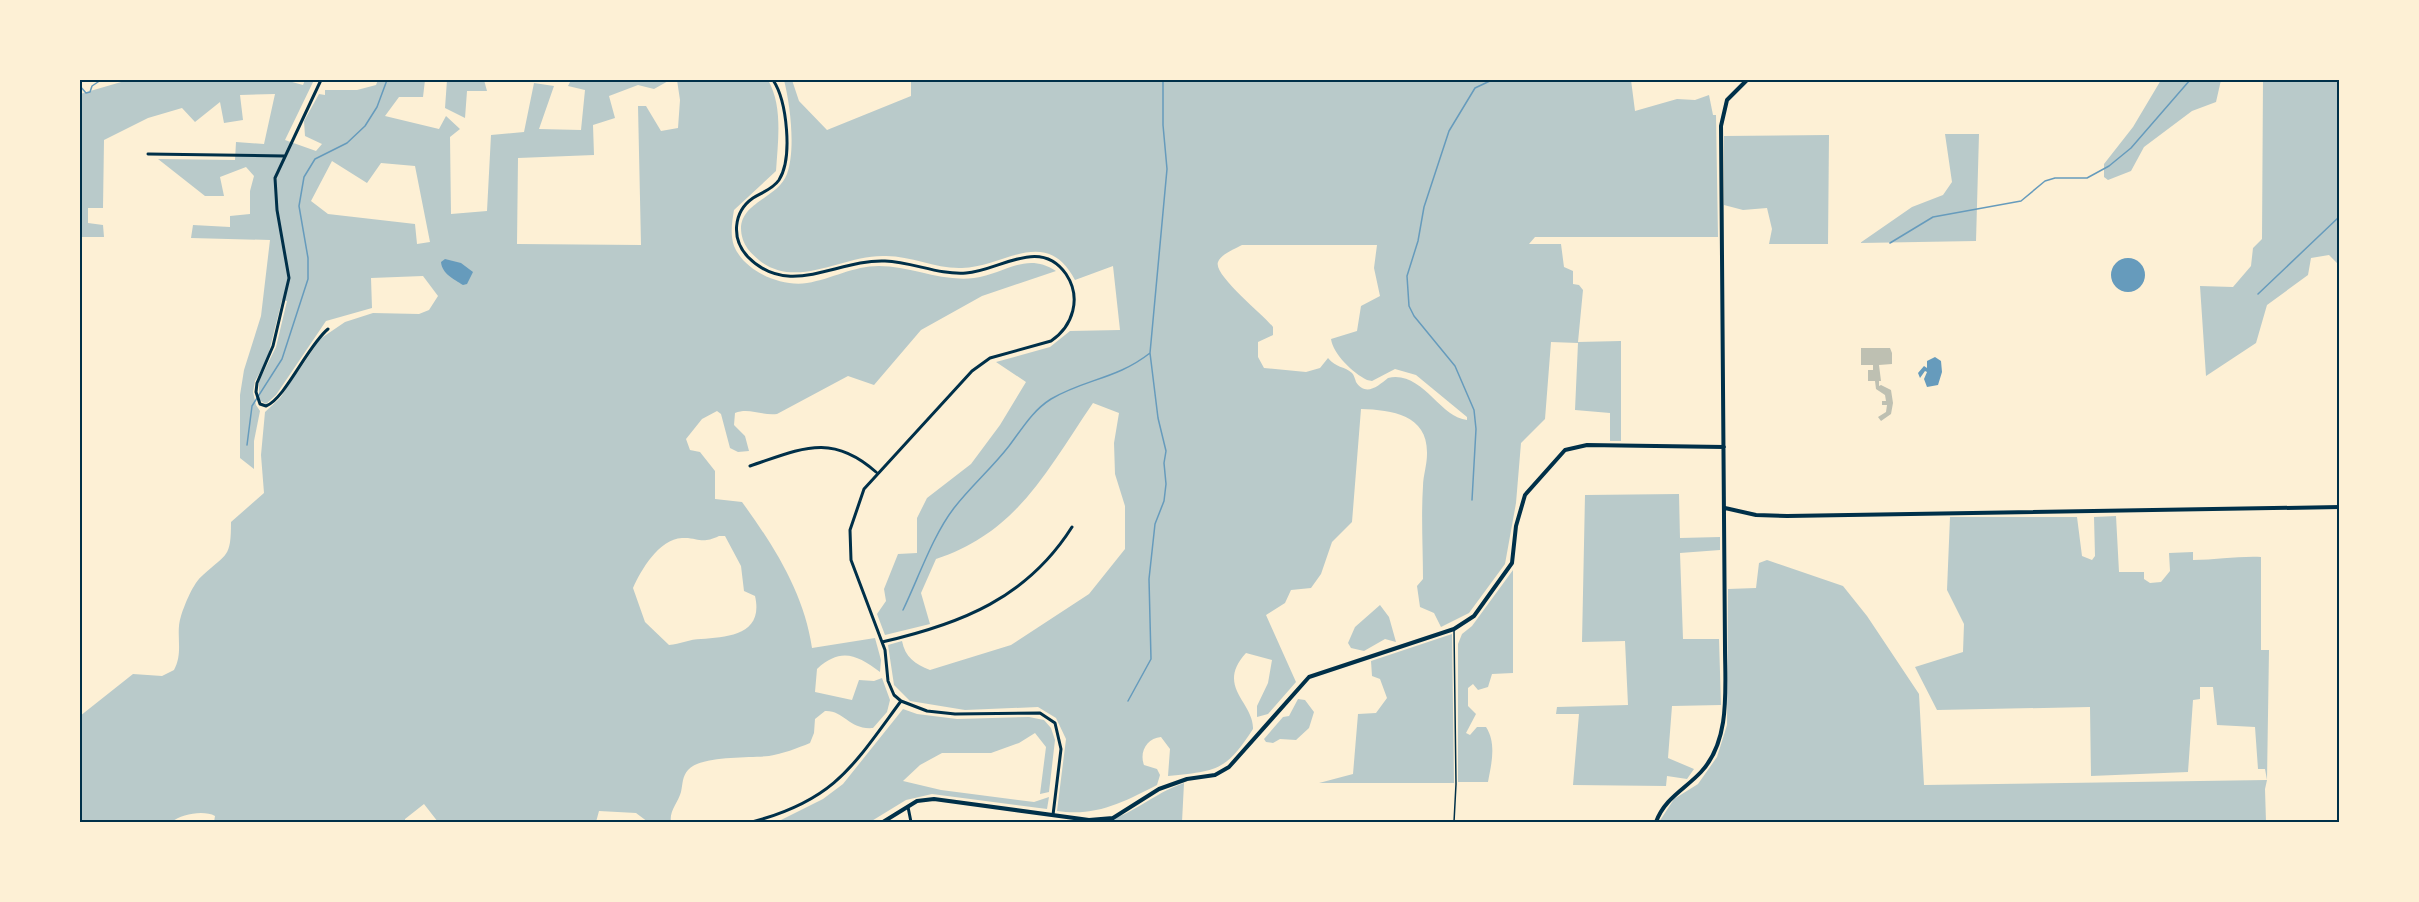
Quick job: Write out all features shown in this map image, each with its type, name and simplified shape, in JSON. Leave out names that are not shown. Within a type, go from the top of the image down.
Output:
[{"type":"street","points":[[321,80],[284,156],[275,183],[289,278],[273,346],[257,383],[256,392],[260,404],[266,406],[276,399],[314,344],[328,329]]},
{"type":"street","points":[[773,80],[780,91],[786,112],[783,172],[774,186],[744,206],[736,226],[741,248],[759,266],[782,277],[798,278],[843,266],[882,261],[958,273],[986,270],[1021,256],[1030,255],[1054,263],[1065,273],[1071,284],[1074,304],[1072,317],[1059,335],[1051,341],[990,358],[972,371],[877,472],[858,501],[850,530],[849,545],[854,570],[882,642],[888,681],[894,695],[901,701],[914,708],[946,713],[980,715],[1029,712],[1049,716],[1058,729],[1061,748],[1053,816]]},
{"type":"street","points":[[1656,822],[1668,800],[1704,769],[1723,726],[1725,508],[1721,126],[1727,100],[1747,80]]},
{"type":"street","points":[[148,154],[284,156]]},
{"type":"street","points":[[883,822],[907,806],[923,799],[1103,821],[1113,818],[1159,789],[1224,771],[1253,744],[1310,677],[1454,629],[1474,616],[1512,563],[1521,504],[1565,450],[1587,445],[1724,447]]},
{"type":"street","points":[[750,466],[801,449],[819,446],[848,452],[877,472]]},
{"type":"street","points":[[1725,508],[1756,515],[1787,516],[2340,507]]},
{"type":"street","points":[[882,642],[936,628],[1004,597],[1042,567],[1072,527]]},
{"type":"street","points":[[752,822],[788,811],[832,787],[848,773],[901,701]]},
{"type":"street","points":[[907,806],[911,822]]},
{"type":"lane","points":[[1454,629],[1456,784],[1454,822]]},
{"type":"shaded area","points":[[128,80],[285,80],[303,85],[305,80],[314,80],[285,140],[316,151],[322,144],[305,136],[304,121],[319,94],[325,95],[325,90],[357,90],[376,85],[378,80],[425,80],[423,97],[399,97],[385,116],[439,129],[446,116],[460,129],[450,137],[451,214],[487,211],[491,135],[524,132],[534,83],[554,86],[539,129],[581,130],[585,90],[568,86],[571,80],[670,80],[654,89],[638,85],[609,96],[615,118],[593,125],[594,155],[518,158],[517,244],[641,245],[638,106],[646,106],[661,131],[678,128],[680,100],[677,80],[768,80],[778,112],[776,171],[734,210],[732,228],[734,246],[746,263],[755,270],[775,280],[797,284],[860,268],[879,266],[962,279],[985,276],[1025,263],[1045,265],[1056,271],[982,296],[921,330],[874,385],[848,376],[777,414],[745,411],[735,413],[734,425],[745,436],[749,451],[738,452],[730,448],[721,414],[717,411],[702,419],[686,439],[690,450],[700,452],[715,471],[715,499],[742,502],[776,553],[795,589],[812,648],[875,638],[881,660],[880,672],[856,658],[841,656],[834,658],[817,669],[815,692],[852,700],[859,680],[874,681],[882,678],[890,700],[887,712],[873,728],[865,728],[837,714],[825,711],[815,719],[814,733],[810,743],[769,756],[727,758],[694,765],[685,775],[681,792],[671,814],[671,822],[648,822],[636,813],[599,811],[596,822],[438,822],[424,804],[405,819],[405,822],[214,822],[215,816],[199,813],[181,817],[172,822],[80,822],[80,716],[133,674],[162,676],[174,670],[178,656],[179,623],[190,594],[199,579],[226,554],[230,542],[231,522],[264,493],[261,455],[265,412],[280,398],[320,339],[345,322],[373,313],[419,314],[429,310],[438,296],[423,276],[371,278],[372,308],[326,321],[276,395],[266,404],[259,400],[259,381],[276,347],[287,301],[282,300],[267,360],[255,381],[253,392],[260,411],[254,441],[254,469],[240,458],[240,395],[244,370],[261,316],[270,240],[191,238],[193,225],[230,227],[230,216],[250,214],[250,191],[254,176],[246,167],[220,177],[224,196],[205,196],[158,159],[235,160],[236,142],[264,144],[275,94],[240,95],[243,120],[224,123],[220,102],[195,122],[182,108],[148,118],[104,140],[103,208],[88,208],[88,223],[103,225],[104,237],[80,237],[80,94]],"holes":[[[332,161],[367,183],[381,163],[415,166],[430,242],[417,244],[415,224],[328,214],[311,201]],[[725,536],[741,566],[744,591],[755,596],[754,619],[749,626],[732,635],[669,645],[645,622],[633,588],[646,565],[666,544],[682,538],[703,540]]]},
{"type":"shaded area","points":[[447,80],[484,80],[487,91],[467,91],[465,118],[445,108]]},
{"type":"shaded area","points":[[784,80],[792,80],[799,101],[827,130],[911,96],[911,80],[1631,80],[1635,111],[1677,99],[1695,100],[1709,95],[1713,115],[1716,115],[1718,237],[1535,237],[1529,244],[1561,244],[1564,267],[1573,271],[1573,284],[1579,285],[1583,290],[1578,342],[1621,341],[1621,441],[1610,441],[1610,413],[1575,410],[1578,343],[1551,342],[1545,419],[1521,443],[1516,503],[1505,564],[1469,613],[1441,627],[1434,613],[1420,607],[1417,586],[1423,579],[1422,498],[1427,454],[1422,431],[1415,423],[1396,413],[1361,409],[1352,522],[1332,542],[1321,574],[1311,588],[1291,590],[1285,603],[1266,615],[1296,682],[1268,714],[1257,717],[1257,706],[1268,683],[1272,660],[1246,653],[1237,665],[1234,675],[1238,694],[1252,719],[1253,729],[1244,743],[1227,761],[1209,770],[1168,776],[1170,749],[1161,737],[1156,738],[1145,746],[1143,760],[1144,765],[1157,769],[1160,775],[1157,785],[1109,807],[1084,812],[1057,811],[1066,739],[1056,718],[1038,707],[965,710],[910,701],[894,685],[888,645],[902,641],[912,659],[930,670],[1011,645],[1089,594],[1125,549],[1125,506],[1115,474],[1114,443],[1119,413],[1093,403],[1045,475],[1010,515],[989,533],[936,559],[921,593],[930,624],[885,635],[877,614],[886,601],[884,589],[898,554],[917,553],[917,518],[927,498],[971,464],[1000,425],[1026,382],[996,362],[1050,347],[1070,331],[1120,330],[1113,266],[1075,280],[1064,264],[1051,255],[1038,252],[1023,253],[978,266],[962,268],[943,267],[886,256],[854,260],[806,272],[790,272],[775,269],[760,261],[748,249],[743,240],[741,228],[743,218],[749,210],[782,183],[787,174],[792,140]],"holes":[[[1242,245],[1377,245],[1374,268],[1380,296],[1361,306],[1357,331],[1331,339],[1336,351],[1350,368],[1367,380],[1372,381],[1395,369],[1416,375],[1467,417],[1467,420],[1448,411],[1421,387],[1400,377],[1388,378],[1372,389],[1364,389],[1356,382],[1352,373],[1334,364],[1328,358],[1320,368],[1306,372],[1264,368],[1258,357],[1258,342],[1273,335],[1273,327],[1223,276],[1218,262],[1228,252]]]},
{"type":"shaded area","points":[[2161,80],[2221,80],[2216,102],[2192,111],[2144,147],[2131,171],[2108,180],[2104,177],[2104,164],[2133,127]]},
{"type":"shaded area","points":[[2263,80],[2339,80],[2339,265],[2329,255],[2311,258],[2308,275],[2267,305],[2256,343],[2206,376],[2200,286],[2233,287],[2251,266],[2253,248],[2262,239]]},
{"type":"shaded area","points":[[1945,134],[1979,134],[1976,241],[1860,243],[1912,207],[1943,195],[1952,182]]},
{"type":"shaded area","points":[[1829,135],[1828,244],[1769,244],[1772,229],[1767,208],[1743,210],[1724,205],[1724,136]]},
{"type":"shaded area","points":[[1679,494],[1680,538],[1720,537],[1720,550],[1680,553],[1683,639],[1719,639],[1721,705],[1672,706],[1668,758],[1694,769],[1687,779],[1667,776],[1666,786],[1573,785],[1579,714],[1556,714],[1557,707],[1628,705],[1625,641],[1582,642],[1585,495]]},
{"type":"shaded area","points":[[2116,516],[2119,572],[2144,572],[2144,579],[2150,583],[2161,582],[2170,571],[2169,553],[2193,552],[2193,560],[2261,557],[2261,650],[2269,650],[2267,780],[2265,769],[2258,769],[2255,727],[2217,725],[2213,687],[2200,687],[2200,699],[2193,700],[2188,772],[2091,776],[2090,707],[1937,710],[1915,667],[1963,652],[1964,624],[1947,590],[1950,517],[2077,517],[2082,556],[2092,560],[2095,556],[2094,517]]},
{"type":"shaded area","points":[[1767,560],[1843,586],[1867,616],[1919,694],[1924,785],[2267,780],[2266,822],[1659,822],[1674,799],[1698,784],[1717,757],[1727,725],[1728,589],[1756,588],[1759,563]]},
{"type":"shaded area","points":[[1513,570],[1513,673],[1492,674],[1488,687],[1478,690],[1473,684],[1468,688],[1468,706],[1476,714],[1466,733],[1470,735],[1477,727],[1486,727],[1491,740],[1492,755],[1488,782],[1458,782],[1458,644],[1462,634],[1472,626]]},
{"type":"shaded area","points":[[1380,605],[1389,617],[1396,642],[1385,639],[1364,651],[1351,648],[1348,643],[1355,627]]},
{"type":"shaded area","points":[[1452,634],[1454,783],[1319,783],[1353,774],[1358,714],[1376,713],[1387,698],[1380,679],[1372,676],[1371,661]]},
{"type":"shaded area","points":[[1298,699],[1305,700],[1314,712],[1309,728],[1296,740],[1280,739],[1273,743],[1266,742],[1264,739],[1283,717],[1289,716]]},
{"type":"shaded area","points":[[903,709],[917,714],[957,719],[1029,717],[1044,720],[1051,728],[1055,740],[1049,792],[1040,794],[1046,747],[1035,733],[1019,743],[991,753],[942,753],[920,765],[903,781],[941,790],[1034,802],[1049,797],[1047,809],[932,794],[906,800],[870,822],[777,822],[823,799],[843,784]]},
{"type":"shaded area","points":[[1184,783],[1182,822],[1099,822],[1120,816]]},
{"type":"water","points":[[2128,258],[2140,263],[2145,275],[2140,287],[2128,292],[2116,287],[2111,275],[2116,263]]},
{"type":"water","points":[[445,259],[461,263],[473,272],[467,284],[463,285],[446,273],[441,262]]},
{"type":"water","points":[[1935,357],[1941,361],[1942,372],[1938,385],[1927,387],[1924,379],[1927,372],[1925,371],[1920,378],[1918,373],[1924,366],[1927,368],[1927,361]]},
{"type":"building","points":[[1861,348],[1890,348],[1892,353],[1892,364],[1879,365],[1881,381],[1879,381],[1879,386],[1891,390],[1893,403],[1891,414],[1881,421],[1878,417],[1886,412],[1887,405],[1882,405],[1882,401],[1886,401],[1885,395],[1876,389],[1875,381],[1868,381],[1868,370],[1873,370],[1873,365],[1861,365]]},
{"type":"waterway","points":[[80,86],[86,93],[90,92],[92,86],[101,80]]},
{"type":"waterway","points":[[247,445],[252,406],[282,359],[308,279],[308,258],[299,206],[304,177],[315,159],[347,143],[365,126],[377,107],[387,80]]},
{"type":"waterway","points":[[1128,701],[1151,659],[1149,579],[1155,524],[1164,501],[1166,484],[1164,463],[1166,451],[1158,418],[1150,353],[1167,169],[1163,125],[1163,80]]},
{"type":"waterway","points":[[1472,500],[1476,429],[1474,410],[1455,366],[1414,316],[1409,306],[1407,276],[1418,241],[1424,207],[1449,131],[1475,88],[1492,80]]},
{"type":"waterway","points":[[1890,243],[1933,217],[2021,201],[2045,181],[2055,178],[2087,178],[2109,166],[2131,148],[2190,80]]},
{"type":"waterway","points":[[2258,294],[2340,216]]},
{"type":"waterway","points":[[903,610],[946,519],[1033,415],[1044,404],[1064,392],[1113,374],[1138,362],[1150,353]]}]
